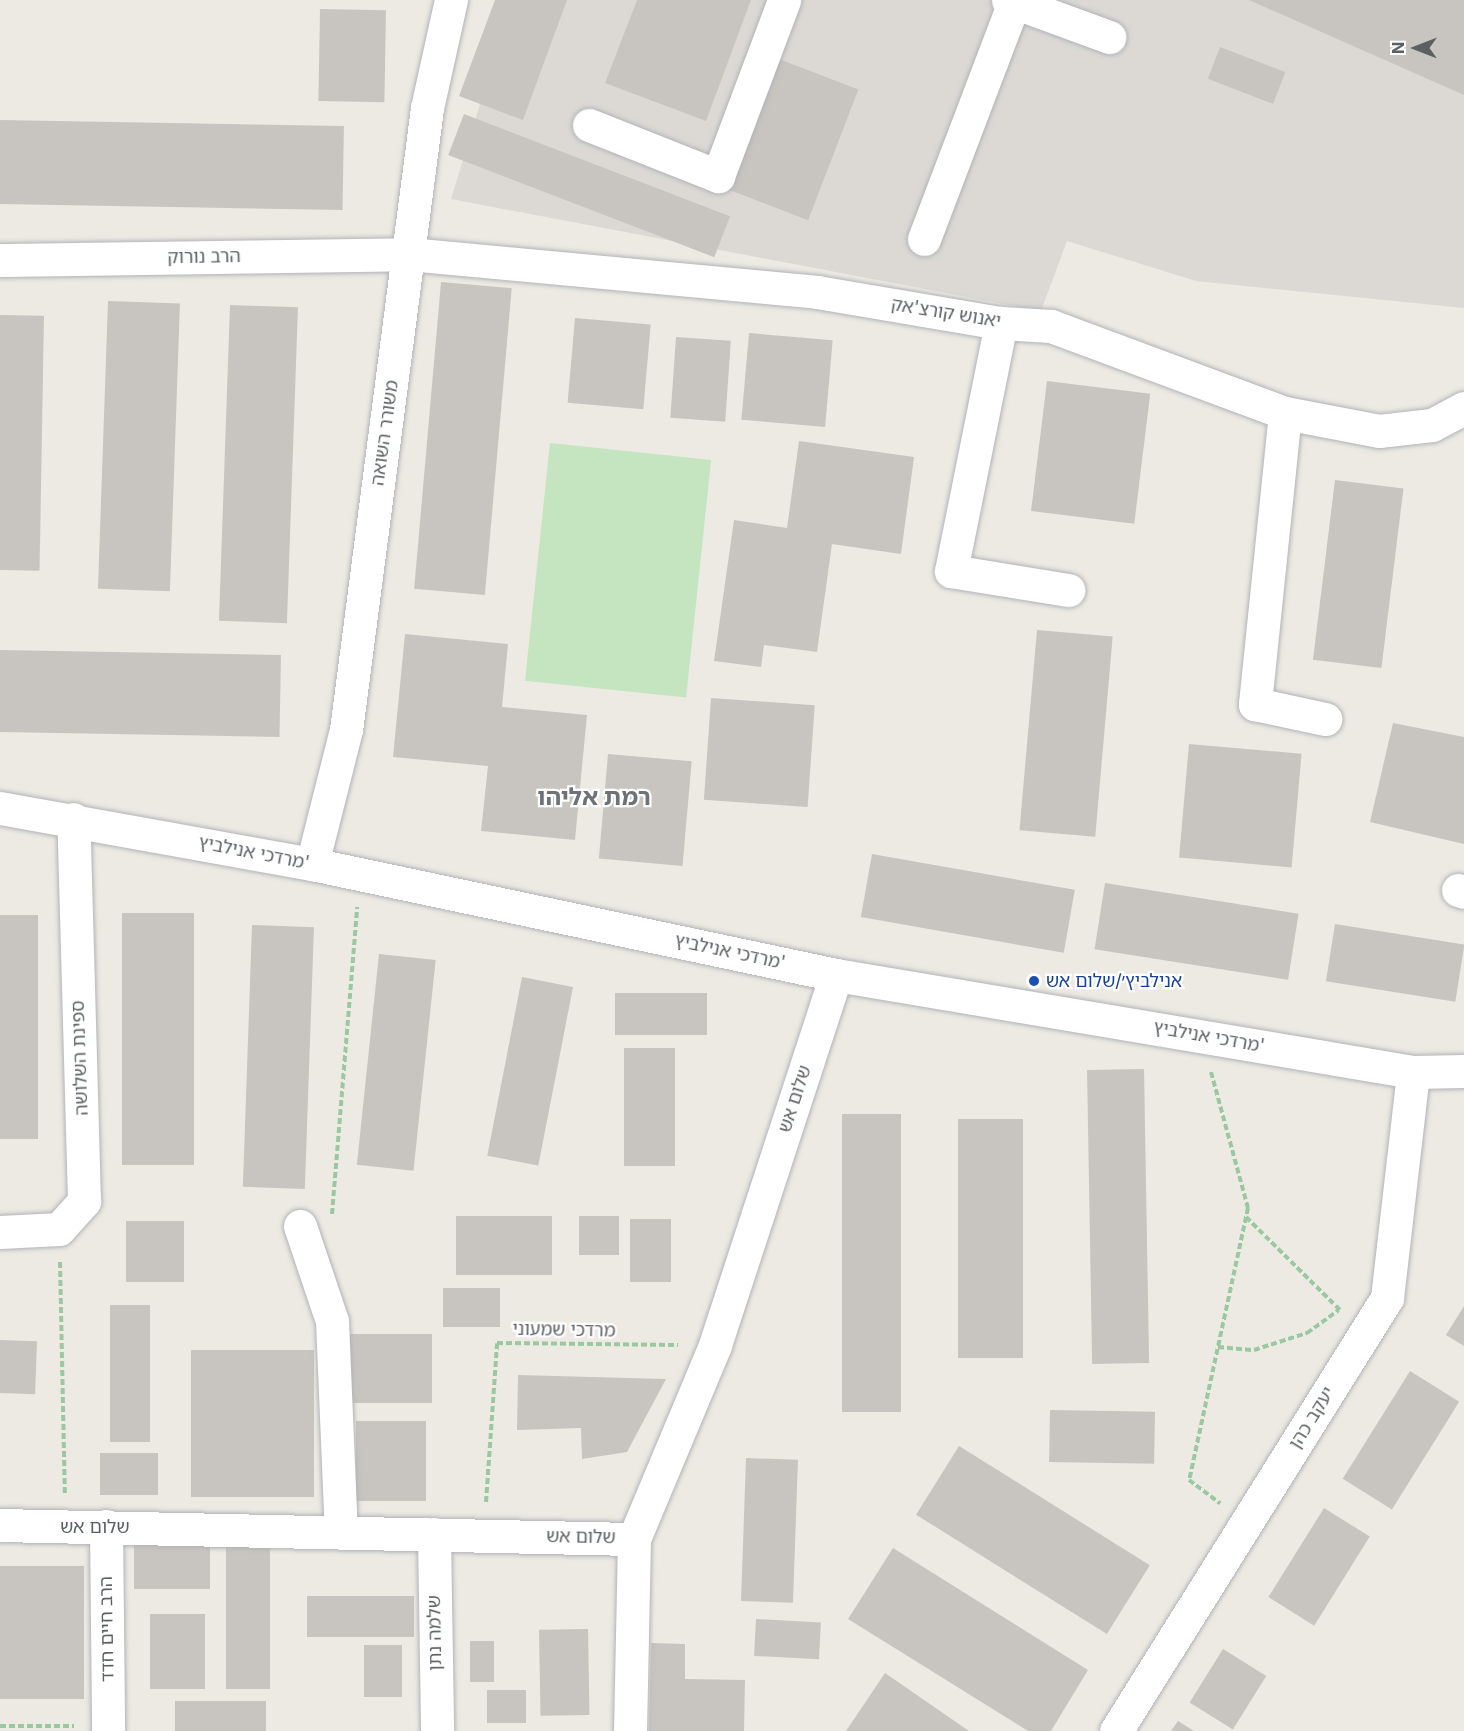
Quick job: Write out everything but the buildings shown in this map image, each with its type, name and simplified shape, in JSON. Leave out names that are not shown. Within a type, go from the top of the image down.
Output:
[{"type":"street","name":"משורר השואה","points":[[312,864],[346,730],[427,108],[451,0]]},
{"type":"street","points":[[589,124],[718,176],[784,0]]},
{"type":"street","points":[[924,240],[1011,1],[1109,37]]},
{"type":"street","name":"הרב נורוק","points":[[0,260],[409,254]]},
{"type":"street","name":"יאנוש קורצ'אק","points":[[409,254],[817,291],[1000,323],[1051,326],[1285,413],[1378,431],[1432,425],[1464,408]]},
{"type":"street","points":[[1000,323],[951,571],[1068,591]]},
{"type":"street","points":[[1285,413],[1255,705],[1325,719]]},
{"type":"street","name":"מרדכי אנילביץ'","points":[[0,808],[73,819],[312,864],[836,975],[1413,1072],[1464,1071]]},
{"type":"street","name":"ספינת השלושה","points":[[59,1229],[84,1201],[73,819]]},
{"type":"street","name":"שלום אש","points":[[0,1525],[634,1539],[715,1345],[836,975]]},
{"type":"street","name":"יעקב כהן","points":[[1116,1731],[1387,1298],[1413,1072]]},
{"type":"street","points":[[300,1226],[332,1321],[341,1533]]},
{"type":"street","points":[[0,1232],[59,1229]]},
{"type":"street","name":"הרב חיים חדד","points":[[106,1526],[108,1729]]},
{"type":"street","name":"שלמה נתן","points":[[434,1534],[437,1731]]},
{"type":"street","points":[[630,1731],[634,1539]]},
{"type":"path","points":[[331,1216],[360,874]]},
{"type":"path","points":[[1202,1036],[1248,1208],[1189,1480],[1246,1523]]},
{"type":"path","points":[[1246,1217],[1365,1335]]},
{"type":"path","points":[[59,1229],[66,1527]]},
{"type":"path","points":[[1218,1347],[1254,1350],[1307,1333],[1339,1310]]},
{"type":"path","name":"מרדכי שמעוני","points":[[484,1535],[496,1343],[715,1345]]},
{"type":"path","points":[[0,1726],[108,1729]]},
{"type":"shaded area","points":[[512,0],[1464,0],[1464,308],[1196,281],[1067,241],[1041,311],[451,199]]},
{"type":"green space","points":[[550,443],[711,460],[686,698],[525,681]]},
{"type":"place","name":"אנילביץ׳/שלום אש","points":[[1034,981]]},
{"type":"district","name":"רמת אליהו","points":[[594,797]]}]
